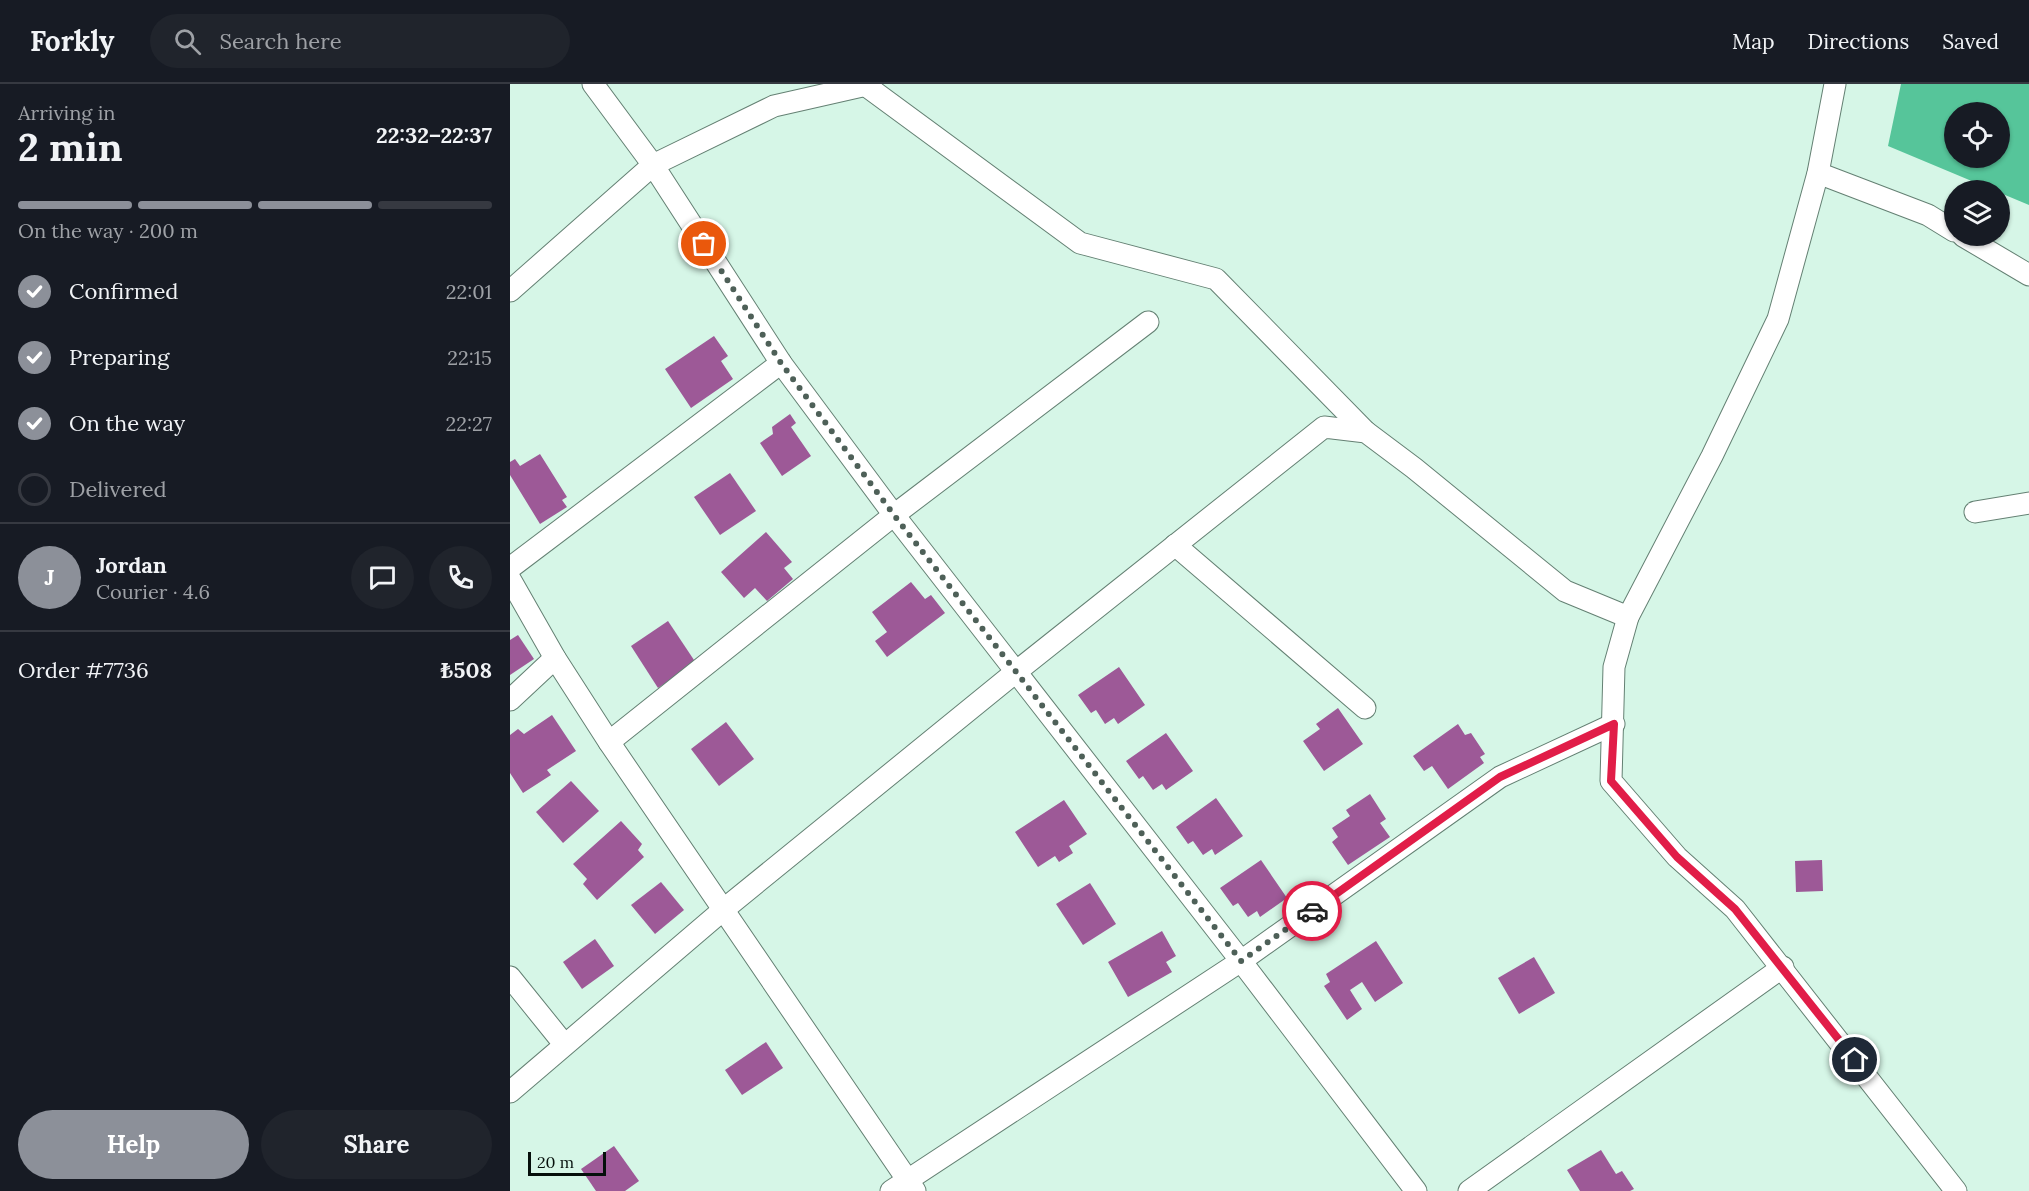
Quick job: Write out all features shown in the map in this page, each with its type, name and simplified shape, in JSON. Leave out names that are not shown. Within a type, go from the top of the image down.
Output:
[{"type":"street","points":[[593,84],[653,165],[781,363],[894,515],[1241,961],[1416,1191]]},
{"type":"street","points":[[1834,84],[1818,173],[1778,319],[1713,456],[1628,617],[1614,666],[1611,781],[1677,857],[1735,909],[1783,967],[1956,1191]]},
{"type":"street","points":[[510,291],[653,165],[774,106],[868,85],[1080,243],[1216,279],[1366,432],[1565,591],[1628,617]]},
{"type":"street","points":[[1818,173],[1928,215],[1944,225]]},
{"type":"street","points":[[1980,246],[2029,275]]},
{"type":"street","points":[[609,742],[894,515],[1148,322]]},
{"type":"street","points":[[510,568],[781,363]]},
{"type":"street","points":[[510,1092],[723,910],[1017,671],[1324,427],[1366,432]]},
{"type":"street","points":[[1975,512],[2029,503]]},
{"type":"street","points":[[1175,545],[1365,708]]},
{"type":"street","points":[[510,579],[555,658],[609,742],[723,910],[905,1188],[1241,961],[1500,777],[1614,724]]},
{"type":"street","points":[[510,700],[555,658]]},
{"type":"street","points":[[1469,1191],[1783,967]]},
{"type":"street","points":[[510,977],[564,1044]]},
{"type":"green space","points":[[1901,84],[2029,84],[2029,205],[2010,197],[2010,180],[1969,180],[1888,146]]},
{"type":"building","points":[[714,336],[728,356],[721,361],[733,379],[691,408],[665,369]]},
{"type":"building","points":[[790,414],[796,423],[791,427],[811,456],[782,476],[760,443],[773,434],[772,427]]},
{"type":"building","points":[[540,454],[567,497],[562,500],[567,507],[540,524],[510,475],[510,462],[515,459],[520,466]]},
{"type":"building","points":[[730,473],[756,511],[720,535],[694,497]]},
{"type":"building","points":[[766,532],[792,562],[784,568],[793,579],[767,601],[755,588],[744,598],[721,572]]},
{"type":"building","points":[[911,582],[925,599],[931,595],[945,613],[887,657],[875,641],[887,632],[872,612]]},
{"type":"building","points":[[668,621],[696,663],[658,688],[631,646]]},
{"type":"building","points":[[518,635],[534,659],[510,675],[510,640]]},
{"type":"building","points":[[1119,667],[1145,705],[1118,724],[1114,718],[1105,724],[1096,710],[1091,713],[1078,695]]},
{"type":"building","points":[[1338,708],[1363,744],[1324,771],[1303,741],[1320,729],[1316,724]]},
{"type":"building","points":[[552,715],[576,751],[547,770],[551,775],[523,793],[510,773],[510,735],[518,729],[524,734]]},
{"type":"building","points":[[726,722],[754,759],[719,786],[691,749]]},
{"type":"building","points":[[1458,724],[1465,735],[1471,733],[1485,754],[1480,757],[1484,763],[1448,789],[1432,766],[1424,771],[1413,756]]},
{"type":"building","points":[[1166,733],[1193,771],[1166,790],[1162,784],[1153,790],[1143,776],[1139,779],[1126,761]]},
{"type":"building","points":[[571,781],[599,811],[563,843],[536,812]]},
{"type":"building","points":[[1370,794],[1386,819],[1380,823],[1390,837],[1348,865],[1332,842],[1338,837],[1332,828],[1350,816],[1346,810]]},
{"type":"building","points":[[1216,798],[1243,836],[1215,855],[1212,849],[1203,855],[1193,841],[1188,844],[1176,827]]},
{"type":"building","points":[[1064,800],[1087,834],[1069,846],[1073,853],[1059,862],[1055,856],[1038,867],[1015,832]]},
{"type":"building","points":[[621,821],[642,844],[638,850],[644,857],[597,900],[583,884],[587,879],[573,864]]},
{"type":"building","points":[[1261,860],[1287,898],[1260,917],[1257,911],[1248,917],[1238,903],[1233,906],[1220,888]]},
{"type":"building","points":[[1822,860],[1823,891],[1796,892],[1795,861]]},
{"type":"building","points":[[661,882],[684,910],[655,934],[631,905]]},
{"type":"building","points":[[1090,883],[1116,924],[1083,945],[1056,904]]},
{"type":"building","points":[[1162,931],[1176,956],[1166,962],[1172,972],[1128,997],[1108,962]]},
{"type":"building","points":[[595,939],[614,966],[582,989],[563,962]]},
{"type":"building","points":[[1376,941],[1403,983],[1375,1002],[1362,982],[1350,990],[1362,1009],[1347,1020],[1324,986],[1330,982],[1326,974]]},
{"type":"building","points":[[1534,957],[1555,993],[1519,1014],[1498,978]]},
{"type":"building","points":[[766,1042],[783,1068],[742,1095],[725,1070]]},
{"type":"building","points":[[614,1146],[639,1181],[625,1191],[596,1191],[581,1169]]},
{"type":"building","points":[[1601,1150],[1616,1174],[1622,1171],[1634,1189],[1630,1191],[1580,1191],[1567,1170]]},
{"type":"way so far","points":[[704,244],[781,363],[894,515],[1241,961],[1312,911]]},
{"type":"route","points":[[1312,911],[1500,777],[1614,724],[1611,781],[1677,857],[1735,909],[1855,1060]]}]
